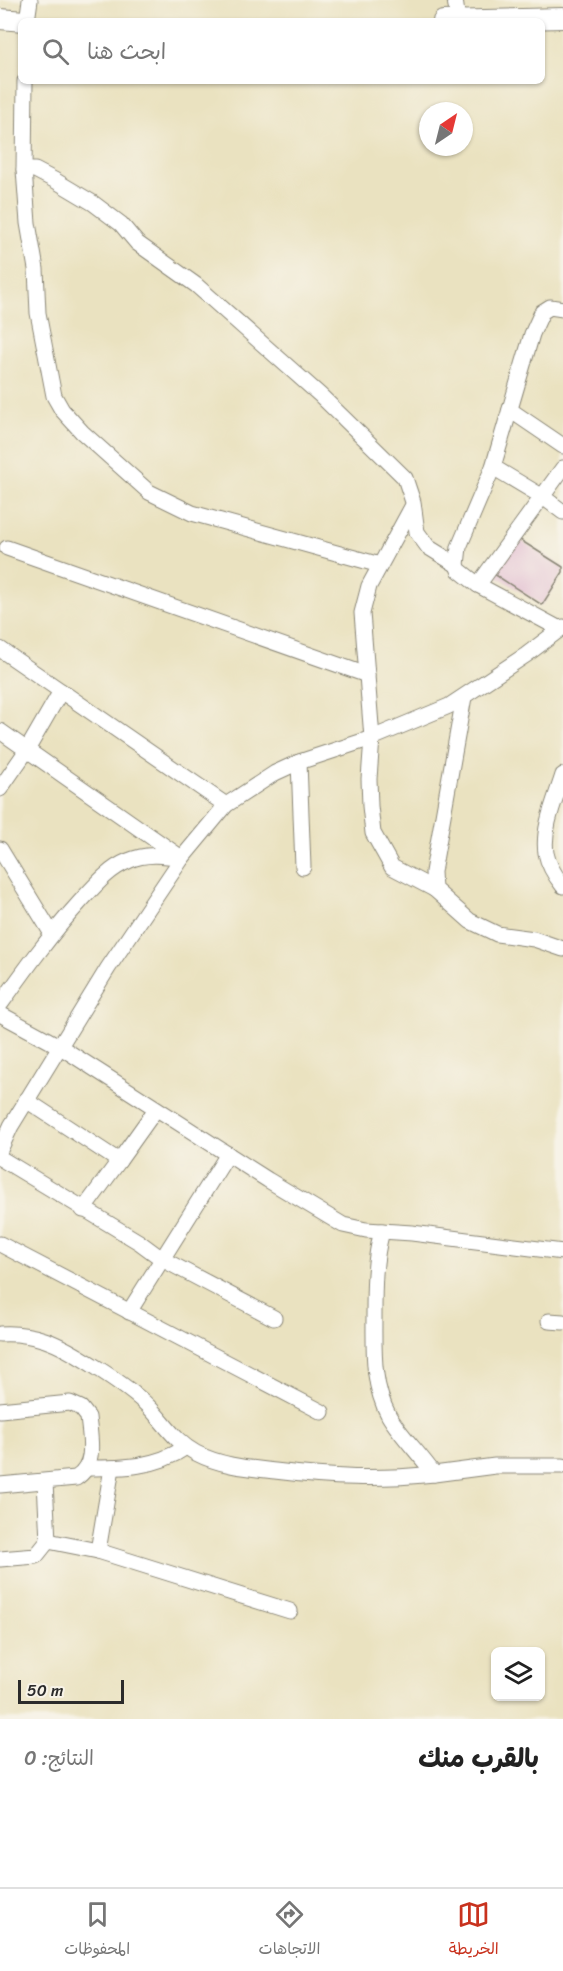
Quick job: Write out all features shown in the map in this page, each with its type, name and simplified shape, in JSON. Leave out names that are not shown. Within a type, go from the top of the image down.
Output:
[{"type":"street","points":[[27,18],[30,0]]},
{"type":"street","points":[[455,0],[458,18]]},
{"type":"street","points":[[545,18],[563,18]]},
{"type":"street","points":[[0,19],[18,20]]},
{"type":"street","points":[[25,84],[24,170],[28,223],[36,269],[38,313],[54,396],[62,410],[91,440],[149,492],[192,513],[264,535],[380,565]]},
{"type":"street","points":[[0,1150],[26,1100],[108,968],[182,858],[226,805],[274,773],[299,762],[372,738],[449,706],[562,628],[478,585],[457,565],[428,548],[417,532],[413,505],[405,478],[320,395],[196,285],[137,243],[121,224],[93,203],[35,170],[24,170]]},
{"type":"street","points":[[457,565],[459,547],[493,467],[532,334],[540,315],[550,307],[563,309]]},
{"type":"street","points":[[510,410],[563,446]]},
{"type":"street","points":[[493,467],[543,497],[563,512]]},
{"type":"street","points":[[478,585],[563,468]]},
{"type":"street","points":[[413,505],[369,586],[362,613],[372,738],[369,779],[373,833],[392,867],[434,889],[470,921],[497,934],[534,939],[563,949]]},
{"type":"street","points":[[7,548],[367,675]]},
{"type":"street","points":[[0,649],[226,805]]},
{"type":"street","points":[[0,789],[27,750],[61,691]]},
{"type":"street","points":[[434,889],[433,872],[464,697]]},
{"type":"street","points":[[0,731],[182,858]]},
{"type":"street","points":[[299,762],[303,867]]},
{"type":"street","points":[[563,775],[546,835],[546,854],[555,875],[563,886]]},
{"type":"street","points":[[0,849],[51,934]]},
{"type":"street","points":[[0,1005],[51,934],[96,885],[126,862],[148,856],[163,855],[182,858]]},
{"type":"street","points":[[0,1014],[59,1046],[343,1225],[563,1252]]},
{"type":"street","points":[[26,1100],[119,1161]]},
{"type":"street","points":[[83,1209],[156,1109]]},
{"type":"street","points":[[129,1312],[228,1154]]},
{"type":"street","points":[[0,1158],[139,1242],[162,1259],[274,1318]]},
{"type":"street","points":[[382,1231],[374,1281],[374,1365],[378,1387],[388,1414],[434,1474]]},
{"type":"street","points":[[0,1244],[322,1412]]},
{"type":"street","points":[[0,1334],[15,1333],[46,1340],[93,1367],[137,1396],[186,1447],[210,1460],[224,1464],[316,1476],[368,1479],[495,1466],[563,1466]]},
{"type":"street","points":[[0,1410],[70,1403],[81,1408],[88,1417],[91,1449],[86,1468],[76,1478],[0,1485]]},
{"type":"street","points":[[86,1468],[130,1468],[175,1455],[186,1447]]},
{"type":"street","points":[[98,1551],[112,1468]]},
{"type":"street","points":[[0,1559],[36,1556],[48,1541],[45,1482]]},
{"type":"street","points":[[48,1541],[98,1551],[290,1611]]},
{"type":"building","points":[[517,538],[563,567],[563,572],[542,605],[494,574]]}]
